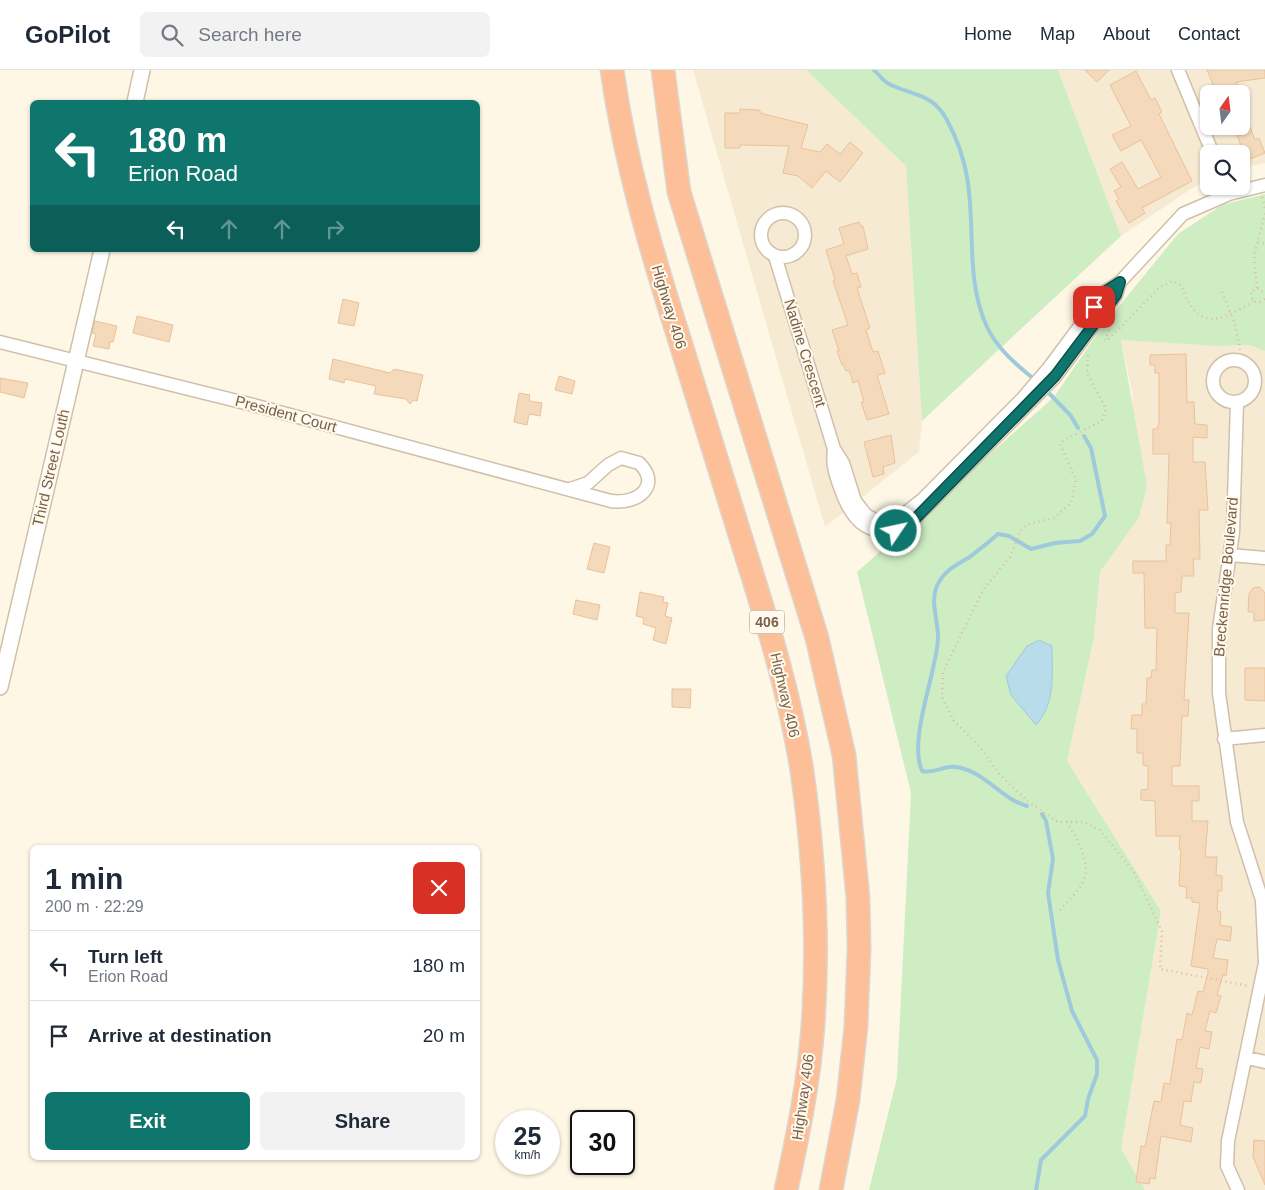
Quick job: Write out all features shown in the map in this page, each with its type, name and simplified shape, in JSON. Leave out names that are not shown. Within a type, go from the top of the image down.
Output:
[{"type":"highway","name":"Highway 406","points":[[612,70],[624,142],[644,225],[767,620],[802,772],[813,879],[816,955],[813,1027],[802,1116],[786,1190]]},
{"type":"highway","points":[[663,70],[679,192],[817,638],[844,755],[858,898],[859,949],[856,1026],[848,1100],[831,1190]]},
{"type":"street","points":[[135,100],[142,70]]},
{"type":"street","points":[[1178,70],[1208,145]]},
{"type":"street","name":"Nadine Crescent","points":[[1250,187],[1265,185]]},
{"type":"street","name":"Nadine Crescent","points":[[775,256],[834,450],[832,464],[846,505],[854,517],[877,531],[896,531],[910,524],[1052,373],[1106,291],[1120,282],[1183,214],[1218,195]]},
{"type":"street","name":"Third Street Louth","points":[[0,686],[102,252]]},
{"type":"street","name":"President Court","points":[[0,342],[248,404],[570,489],[625,502],[638,499],[642,494],[647,476],[639,463],[621,458],[608,465],[588,483],[570,489]]},
{"type":"street","points":[[1235,359],[1242,360],[1253,370],[1256,383],[1250,396],[1237,402],[1223,399],[1218,395],[1212,382],[1216,368],[1221,363],[1235,359]]},
{"type":"street","name":"Breckenridge Boulevard","points":[[1237,402],[1233,532],[1219,629],[1218,693],[1237,822],[1263,901],[1265,963],[1247,1058],[1228,1141],[1228,1166],[1238,1190]]},
{"type":"street","points":[[1230,555],[1265,558]]},
{"type":"street","points":[[1224,739],[1265,735]]},
{"type":"street","points":[[1247,1058],[1265,1062]]},
{"type":"path","points":[[1257,288],[1254,256],[1265,213]]},
{"type":"path","points":[[1258,242],[1265,244]]},
{"type":"path","points":[[1102,333],[1107,326],[1110,328],[1105,339],[1107,341],[1160,287],[1173,281],[1182,286],[1187,303],[1198,316],[1213,320],[1232,315],[1253,300]]},
{"type":"path","points":[[1253,300],[1251,292],[1257,288],[1265,290]]},
{"type":"path","points":[[1222,292],[1232,315],[1242,360]]},
{"type":"path","points":[[1253,300],[1260,302],[1265,299]]},
{"type":"path","points":[[1092,349],[1087,356],[1087,372],[1106,409],[1102,422],[1064,440],[1060,444],[1076,480],[1071,503],[1054,518],[1028,524],[1021,530],[1010,557],[983,590],[943,672],[942,697],[954,721],[980,746],[1000,774],[1030,803],[1058,822],[1084,822],[1100,830],[1134,872],[1162,931],[1160,969],[1260,988]]},
{"type":"path","points":[[1060,910],[1082,884],[1086,864],[1078,842],[1067,822]]},
{"type":"shaded area","points":[[693,70],[806,70],[906,166],[922,421],[919,452],[825,527]]},
{"type":"shaded area","points":[[1058,70],[1265,70],[1265,163],[1250,166],[1250,145],[1200,145],[1200,183],[1121,236]]},
{"type":"shaded area","points":[[1121,340],[1217,346],[1250,345],[1265,351],[1265,1190],[1145,1190],[1121,1149],[1161,911],[1067,761],[1094,637],[1100,572],[1139,517],[1132,392]]},
{"type":"green space","points":[[806,70],[1058,70],[1121,236],[922,421],[906,166]]},
{"type":"green space","points":[[1265,194],[1265,351],[1250,345],[1217,346],[1121,340],[1147,486],[1139,517],[1100,572],[1094,637],[1067,761],[1161,911],[1121,1149],[1145,1190],[869,1190],[897,1078],[911,793],[857,572],[1054,397],[1102,327],[1178,234],[1222,205]]},
{"type":"water","points":[[1039,640],[1052,646],[1052,688],[1047,707],[1036,725],[1011,695],[1006,676],[1027,646]]},
{"type":"building","points":[[1085,70],[1109,70],[1097,82]]},
{"type":"building","points":[[1207,70],[1265,70],[1265,78],[1236,82],[1237,85],[1213,85]]},
{"type":"building","points":[[1136,71],[1151,100],[1155,98],[1162,112],[1159,114],[1192,181],[1142,208],[1145,213],[1129,223],[1116,201],[1119,199],[1114,191],[1121,187],[1110,169],[1122,162],[1138,189],[1161,177],[1141,140],[1121,151],[1112,135],[1131,126],[1110,85]]},
{"type":"building","points":[[740,109],[760,110],[760,113],[808,125],[801,148],[820,152],[827,144],[840,154],[850,142],[863,153],[840,182],[826,171],[812,188],[798,176],[783,173],[789,146],[740,145],[740,148],[725,148],[725,113],[740,113]]},
{"type":"building","points":[[1250,127],[1255,140],[1259,138],[1265,153],[1250,159],[1250,145],[1241,145],[1237,135],[1250,135]]},
{"type":"building","points":[[859,222],[863,226],[868,249],[846,256],[852,274],[857,273],[861,287],[857,288],[870,328],[866,330],[873,352],[878,351],[885,373],[877,375],[889,414],[867,420],[861,402],[864,402],[858,381],[853,383],[849,370],[846,371],[842,365],[837,351],[839,351],[832,330],[848,325],[833,281],[835,280],[826,250],[844,244],[839,228]]},
{"type":"building","points":[[343,299],[359,303],[354,326],[338,323]]},
{"type":"building","points":[[137,316],[173,325],[169,342],[133,333]]},
{"type":"building","points":[[95,321],[117,326],[109,349],[93,346],[96,334],[92,333]]},
{"type":"building","points":[[1186,354],[1187,402],[1194,402],[1195,424],[1207,425],[1207,438],[1193,437],[1193,462],[1205,462],[1208,510],[1199,510],[1200,559],[1193,559],[1194,576],[1182,576],[1181,592],[1175,593],[1175,613],[1189,613],[1184,700],[1189,700],[1188,716],[1182,716],[1180,766],[1172,766],[1172,786],[1199,786],[1199,801],[1192,801],[1192,821],[1208,821],[1205,857],[1217,857],[1216,875],[1222,876],[1222,891],[1218,891],[1217,911],[1221,912],[1220,925],[1232,927],[1230,941],[1217,939],[1213,958],[1228,960],[1226,976],[1223,975],[1217,995],[1221,996],[1216,1013],[1210,1011],[1205,1031],[1212,1032],[1209,1049],[1200,1047],[1196,1068],[1203,1069],[1201,1083],[1194,1082],[1191,1102],[1184,1101],[1180,1125],[1193,1128],[1191,1142],[1161,1136],[1155,1179],[1150,1178],[1149,1184],[1136,1182],[1141,1146],[1145,1147],[1154,1101],[1161,1102],[1164,1083],[1170,1084],[1177,1039],[1182,1040],[1187,1013],[1192,1015],[1198,991],[1203,992],[1208,973],[1208,969],[1191,966],[1200,903],[1192,902],[1192,898],[1186,898],[1187,887],[1179,886],[1180,836],[1156,836],[1155,801],[1141,800],[1141,790],[1148,789],[1148,766],[1143,765],[1143,753],[1137,753],[1137,729],[1131,729],[1132,715],[1142,715],[1142,704],[1146,704],[1147,678],[1151,678],[1152,670],[1156,670],[1157,628],[1145,628],[1144,573],[1133,573],[1133,561],[1166,561],[1166,545],[1170,545],[1171,523],[1167,523],[1169,454],[1153,454],[1153,429],[1157,429],[1159,423],[1159,373],[1155,373],[1155,365],[1150,365],[1150,355]]},
{"type":"building","points":[[333,359],[390,373],[394,369],[423,375],[417,401],[414,400],[410,404],[406,399],[374,394],[376,386],[345,379],[344,383],[329,379]]},
{"type":"building","points":[[559,376],[575,381],[572,394],[555,390]]},
{"type":"building","points":[[0,378],[28,383],[24,398],[0,392]]},
{"type":"building","points":[[519,393],[530,395],[529,401],[542,403],[540,416],[529,414],[527,425],[514,422]]},
{"type":"building","points":[[891,435],[895,463],[883,467],[884,474],[873,477],[864,442]]},
{"type":"building","points":[[594,543],[610,547],[604,573],[587,569]]},
{"type":"building","points":[[1260,587],[1265,593],[1265,620],[1254,621],[1254,612],[1248,612],[1249,594],[1253,588]]},
{"type":"building","points":[[640,592],[664,597],[663,602],[668,603],[665,616],[672,618],[666,644],[653,640],[656,628],[643,624],[644,618],[636,616]]},
{"type":"building","points":[[576,600],[600,605],[597,620],[573,614]]},
{"type":"building","points":[[1245,668],[1265,668],[1265,701],[1245,700]]},
{"type":"building","points":[[672,689],[691,689],[690,708],[672,707]]},
{"type":"building","points":[[1254,1140],[1265,1141],[1265,1185],[1253,1157]]},
{"type":"waterway","points":[[874,70],[889,84],[929,100],[942,111],[947,120],[959,148],[967,177],[970,196],[973,272],[980,309],[987,327],[997,343],[1021,369],[1035,380]]},
{"type":"waterway","points":[[1046,390],[1071,416],[1078,428]]},
{"type":"waterway","points":[[1027,806],[1009,798],[984,779],[966,770],[948,767],[926,772],[922,771],[918,742],[920,725],[938,639],[934,596],[939,582],[945,574],[998,534],[1009,536],[1031,549],[1055,543],[1080,541],[1092,534],[1105,516],[1091,448],[1084,436]]},
{"type":"waterway","points":[[1036,1190],[1041,1160],[1085,1116],[1088,1099],[1097,1074],[1097,1060],[1072,1011],[1058,960],[1048,893],[1053,859],[1046,821],[1042,814]]},
{"type":"route","points":[[896,531],[910,524],[1055,376],[1116,295],[1120,282],[1106,291],[1094,307]]}]
